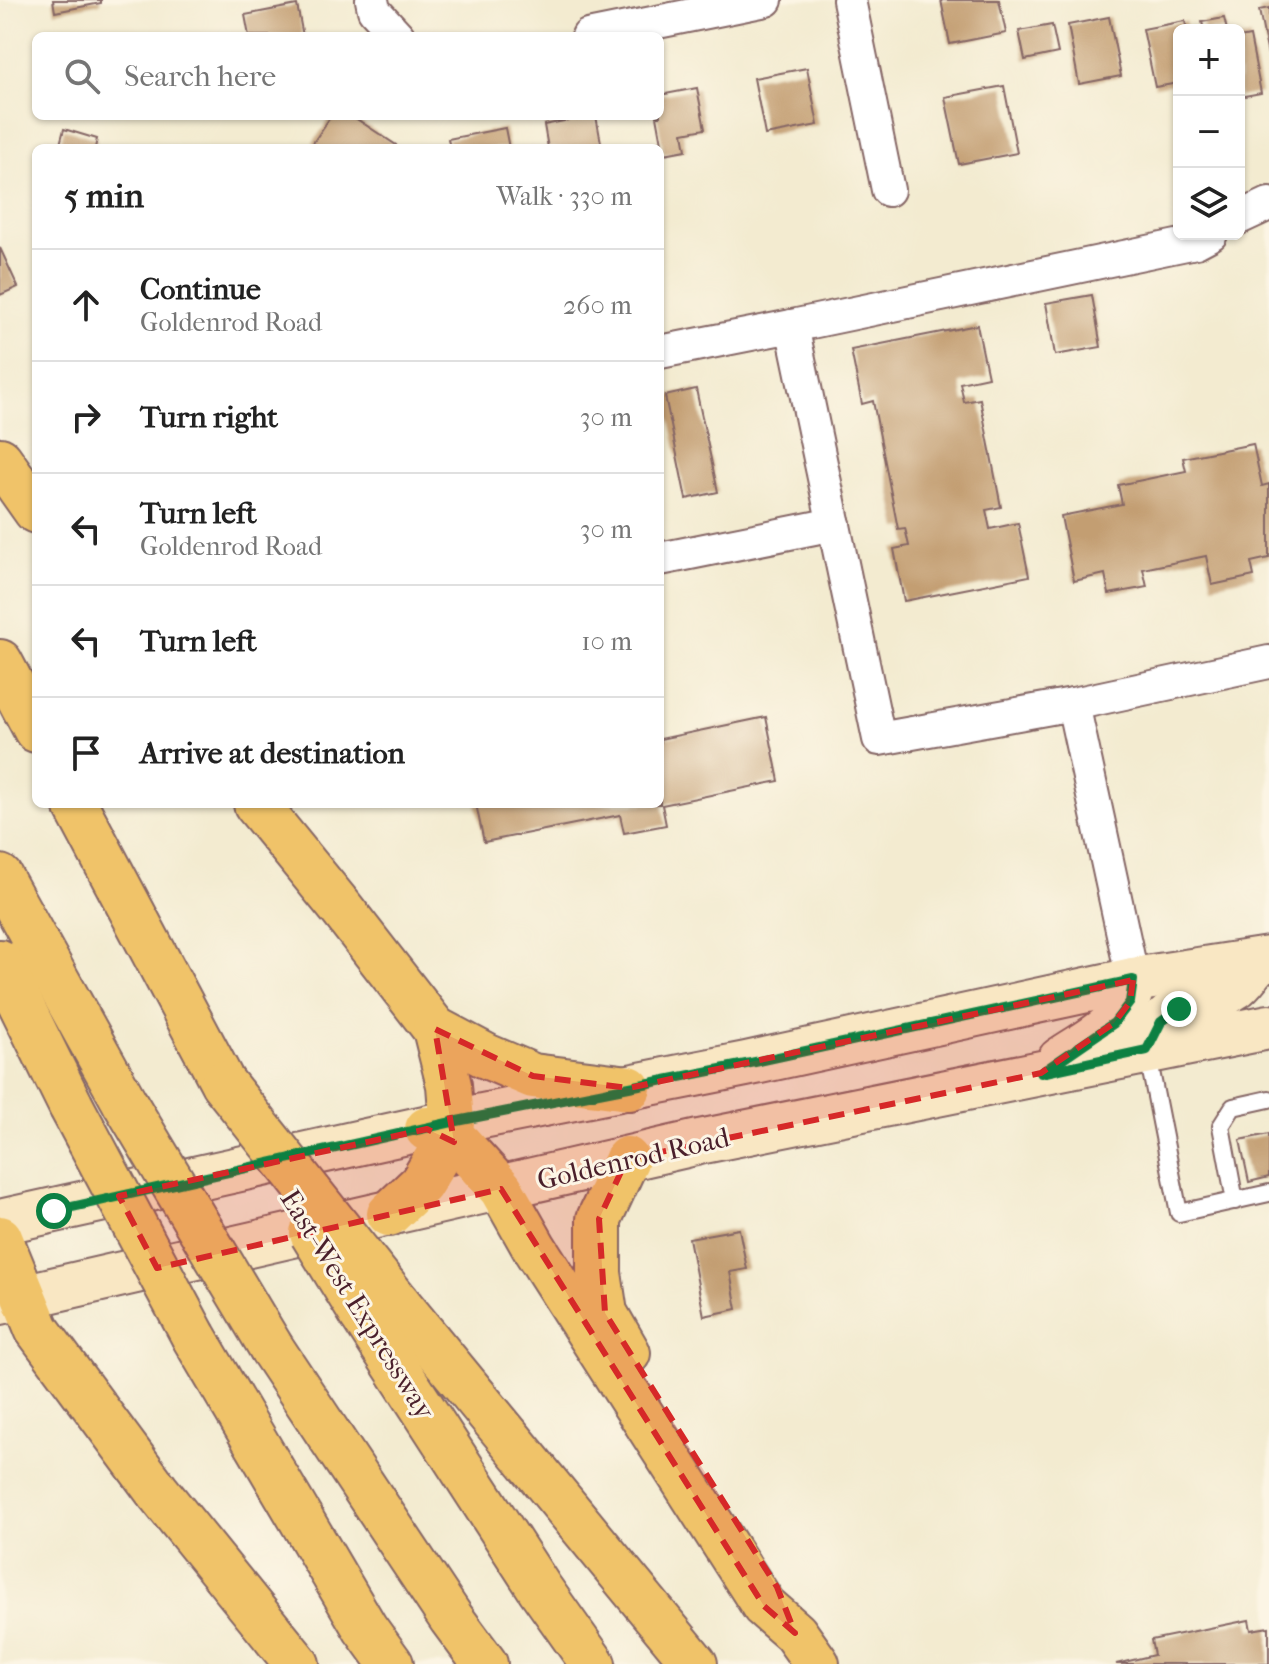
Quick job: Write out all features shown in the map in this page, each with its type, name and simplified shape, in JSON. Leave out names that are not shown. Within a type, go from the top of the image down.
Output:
[{"type":"highway","points":[[0,460],[32,505]]},
{"type":"highway","points":[[0,662],[32,722]]},
{"type":"highway","name":"East-West Expressway","points":[[77,808],[223,1083],[380,1308],[532,1576],[593,1664]]},
{"type":"highway","points":[[259,808],[435,1029],[533,1076],[629,1088]]},
{"type":"highway","points":[[0,877],[125,1103],[272,1349],[485,1664]]},
{"type":"highway","points":[[0,962],[71,1106],[194,1337],[365,1628],[391,1664]]},
{"type":"highway","points":[[389,1214],[421,1184],[442,1130],[449,1085],[435,1029]]},
{"type":"highway","points":[[442,1130],[460,1144],[501,1189],[535,1249],[764,1606],[806,1648]]},
{"type":"highway","points":[[627,1159],[599,1219],[599,1273],[605,1313],[777,1587],[806,1648]]},
{"type":"highway","points":[[0,1238],[11,1300],[37,1329],[157,1491],[297,1664]]},
{"type":"highway","points":[[380,1308],[695,1664]]},
{"type":"main road","points":[[0,1222],[1133,980],[1264,960]]},
{"type":"main road","points":[[1147,1050],[1161,1022],[1179,1009],[1236,987],[1264,960]]},
{"type":"main road","points":[[1041,1073],[1114,1023],[1130,1002],[1133,980]]},
{"type":"main road","name":"Goldenrod Road","points":[[11,1300],[699,1142],[1269,1027]]},
{"type":"street","points":[[372,0],[374,10],[394,32]]},
{"type":"street","points":[[608,32],[766,0]]},
{"type":"street","points":[[849,0],[888,190]]},
{"type":"street","points":[[1245,215],[1269,204]]},
{"type":"street","points":[[664,351],[1200,240]]},
{"type":"street","points":[[792,326],[879,739],[1073,704],[1269,662]]},
{"type":"street","points":[[664,558],[834,524]]},
{"type":"street","points":[[1073,704],[1133,980]]},
{"type":"lane","points":[[1147,1050],[1179,1213],[1269,1193]]},
{"type":"lane","points":[[1235,1201],[1221,1126],[1233,1107],[1269,1099]]},
{"type":"highlighted area","points":[[1133,980],[1130,1002],[1114,1023],[1041,1073],[627,1159],[599,1219],[605,1313],[777,1587],[795,1633],[764,1606],[501,1189],[157,1268],[119,1196],[427,1129],[454,1142],[435,1029],[533,1076],[629,1088]]},
{"type":"building","points":[[53,0],[101,0],[101,3],[55,12]]},
{"type":"building","points":[[941,0],[999,0],[1006,33],[950,44]]},
{"type":"building","points":[[297,5],[302,32],[248,32],[245,15]]},
{"type":"building","points":[[1269,8],[1269,55],[1268,55],[1259,10]]},
{"type":"building","points":[[1109,17],[1121,76],[1079,84],[1068,25]]},
{"type":"building","points":[[1224,18],[1226,24],[1202,24]]},
{"type":"building","points":[[1185,21],[1186,24],[1173,24],[1173,84],[1155,87],[1143,29]]},
{"type":"building","points":[[1052,25],[1058,53],[1025,60],[1019,31]]},
{"type":"building","points":[[1250,36],[1261,93],[1245,96],[1245,37]]},
{"type":"building","points":[[807,68],[818,125],[765,135],[754,78]]},
{"type":"building","points":[[1004,86],[1017,153],[959,164],[945,97]]},
{"type":"building","points":[[697,88],[705,129],[683,133],[686,150],[664,154],[658,120],[664,120],[664,94]]},
{"type":"building","points":[[328,120],[358,120],[394,144],[315,144]]},
{"type":"building","points":[[569,120],[597,120],[601,144],[547,144],[544,125]]},
{"type":"building","points":[[505,128],[508,144],[449,144],[448,139]]},
{"type":"building","points":[[64,129],[97,139],[96,144],[60,144]]},
{"type":"building","points":[[0,248],[18,287],[0,295]]},
{"type":"building","points":[[1092,295],[1101,347],[1055,355],[1046,303]]},
{"type":"building","points":[[977,325],[988,377],[960,383],[964,402],[980,399],[1001,507],[986,510],[990,529],[1018,523],[1029,576],[904,601],[894,549],[909,546],[905,528],[898,529],[873,401],[862,404],[851,350]]},
{"type":"building","points":[[696,389],[718,492],[686,499],[665,396]]},
{"type":"building","points":[[1253,444],[1262,486],[1269,484],[1269,558],[1251,562],[1254,576],[1212,585],[1206,556],[1143,569],[1147,587],[1109,594],[1105,574],[1074,581],[1061,516],[1122,504],[1118,485],[1186,471],[1183,458]]},
{"type":"building","points":[[766,717],[779,781],[664,805],[664,738]]},
{"type":"building","points":[[477,808],[663,808],[666,825],[624,833],[620,815],[484,842]]},
{"type":"building","points":[[1269,1134],[1269,1177],[1249,1182],[1240,1140]]},
{"type":"building","points":[[739,1229],[747,1269],[730,1272],[737,1309],[704,1316],[689,1238]]},
{"type":"building","points":[[1249,1620],[1251,1630],[1269,1627],[1269,1664],[1116,1664],[1154,1655],[1151,1640]]},
{"type":"route","points":[[54,1211],[452,1122],[746,1064],[1133,980],[1130,1002],[1122,1015],[1041,1073],[1147,1050],[1161,1022],[1179,1009]]}]
